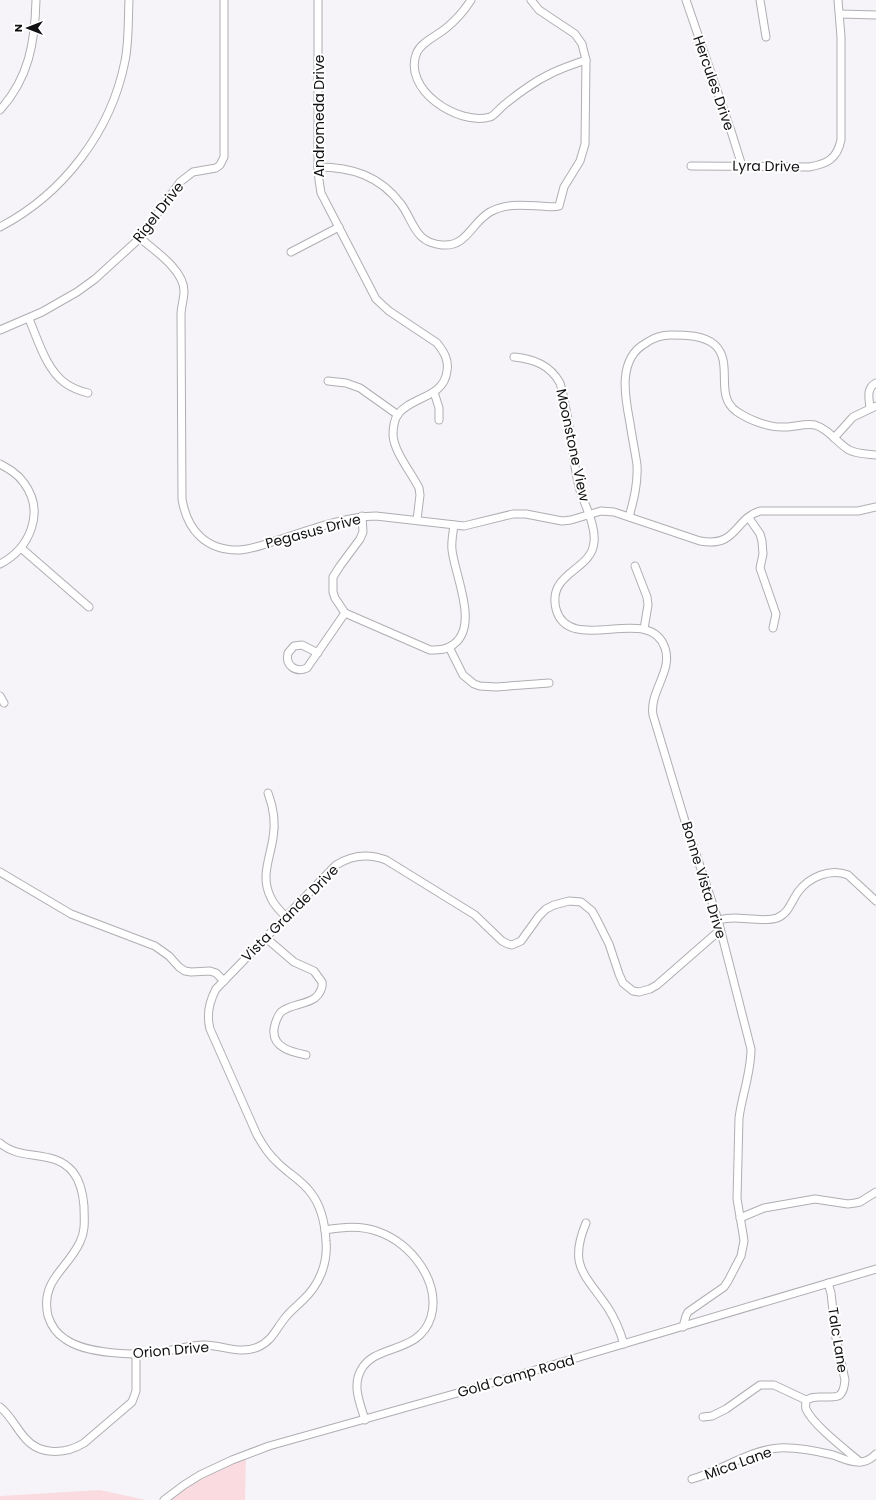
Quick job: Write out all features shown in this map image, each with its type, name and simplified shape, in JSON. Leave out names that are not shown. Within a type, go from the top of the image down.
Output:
[{"type":"street","points":[[0,110],[18,84],[30,56],[35,24],[36,0]]},
{"type":"street","points":[[0,226],[35,205],[59,184],[82,157],[102,126],[116,94],[125,62],[128,29],[128,0]]},
{"type":"street","name":"Rigel Drive","points":[[0,330],[29,319],[58,304],[95,279],[140,238],[180,182],[193,172],[216,168],[223,161],[224,0]]},
{"type":"street","name":"Andromeda Drive","points":[[318,0],[318,167],[321,193],[376,299],[389,310],[437,343],[443,350],[448,363],[444,382],[434,392],[409,405],[398,415]]},
{"type":"street","points":[[471,0],[460,15],[447,28],[418,50],[414,62],[415,74],[420,86],[429,96],[451,112],[466,117],[491,117],[503,106],[540,79],[554,71],[586,60]]},
{"type":"street","points":[[318,167],[345,168],[356,171],[375,180],[385,187],[401,204],[419,236],[426,241],[440,245],[453,244],[460,241],[466,237],[483,217],[490,212],[501,208],[515,204],[557,207],[560,204],[567,181],[580,161],[585,144],[586,60],[579,39],[569,30],[539,10],[531,0]]},
{"type":"street","name":"Hercules Drive","points":[[686,0],[742,166]]},
{"type":"street","points":[[760,0],[766,37]]},
{"type":"street","points":[[838,0],[840,14],[876,15]]},
{"type":"street","name":"Lyra Drive","points":[[691,166],[809,167],[828,161],[837,153],[840,140],[840,14]]},
{"type":"street","points":[[291,252],[339,228]]},
{"type":"street","name":"Pegasus Drive","points":[[140,238],[174,269],[183,284],[184,290],[181,316],[182,499],[187,519],[197,534],[211,544],[229,549],[247,549],[340,520],[362,516],[417,520],[454,525],[470,525],[513,514],[526,514],[562,521],[571,520],[601,511],[607,511],[629,517],[700,541],[714,542],[728,537],[755,512],[765,510],[858,511],[876,508]]},
{"type":"street","points":[[29,319],[54,372],[66,384],[88,393]]},
{"type":"street","points":[[629,517],[635,494],[637,470],[626,405],[625,374],[632,356],[643,344],[650,340],[671,335],[702,337],[708,340],[714,344],[722,355],[724,361],[727,401],[734,410],[746,417],[777,427],[804,424],[816,425],[851,450],[876,455]]},
{"type":"street","name":"Moonstone View","points":[[514,357],[528,359],[544,364],[556,375],[560,383],[579,487],[588,514]]},
{"type":"street","points":[[328,381],[346,382],[360,388],[398,415],[394,428],[394,440],[418,488],[420,495],[417,520]]},
{"type":"street","points":[[834,438],[849,421],[873,407],[868,391],[876,383]]},
{"type":"street","points":[[434,392],[439,408],[439,420]]},
{"type":"street","points":[[0,464],[18,475],[24,483],[31,498],[34,515],[30,533],[21,548],[14,556],[0,564]]},
{"type":"street","points":[[588,514],[594,534],[594,548],[587,559],[566,577],[557,588],[555,600],[557,611],[564,621],[568,625],[580,630],[644,629],[648,605],[636,566]]},
{"type":"street","points":[[362,516],[363,532],[360,539],[336,571],[334,577],[333,592],[339,605],[345,613],[423,648],[437,650],[450,647],[460,639],[466,620],[452,549],[454,525]]},
{"type":"street","points":[[749,518],[760,534],[762,541],[763,554],[760,568],[776,614],[773,628]]},
{"type":"street","points":[[21,548],[88,607]]},
{"type":"street","points":[[318,653],[345,613]]},
{"type":"street","name":"Bonne Vista Drive","points":[[644,629],[657,636],[665,648],[666,662],[654,697],[652,710],[653,715],[684,818],[718,920],[751,1049],[750,1066],[740,1106],[739,1118],[736,1199],[744,1241],[741,1256],[724,1287],[688,1312],[683,1327]]},
{"type":"street","points":[[450,647],[463,674],[474,684],[496,687],[549,683]]},
{"type":"street","points":[[268,793],[274,810],[275,825],[266,868],[266,884],[271,898],[286,917]]},
{"type":"street","name":"Vista Grande Drive","points":[[224,981],[336,865],[353,857],[370,855],[386,860],[466,909],[502,941],[508,944],[521,941],[539,916],[546,909],[569,900],[581,902],[592,911],[609,944],[619,974],[624,983],[633,991],[639,992],[650,990],[720,930]]},
{"type":"street","points":[[0,872],[71,914],[163,951],[185,971],[210,971],[216,973],[224,981]]},
{"type":"street","points":[[718,920],[733,918],[770,919],[779,917],[788,910],[798,892],[810,880],[834,872],[848,875],[876,901]]},
{"type":"street","points":[[266,938],[294,962],[314,971],[322,982],[322,989],[316,998],[281,1012],[275,1023],[275,1036],[282,1047],[291,1052],[306,1055]]},
{"type":"street","name":"Orion Drive","points":[[0,1143],[15,1152],[48,1157],[60,1161],[72,1171],[80,1185],[83,1201],[84,1227],[78,1247],[53,1278],[49,1286],[46,1302],[49,1320],[52,1326],[63,1338],[77,1346],[107,1352],[136,1354],[154,1353],[204,1345],[244,1351],[266,1343],[278,1330],[285,1318],[308,1296],[320,1278],[326,1259],[327,1249],[325,1230],[320,1207],[312,1193],[304,1184],[276,1162],[262,1144],[210,1029],[208,1015],[210,1003],[216,989],[224,981]]},
{"type":"street","points":[[740,1218],[764,1208],[815,1199],[848,1204],[855,1203],[860,1202],[876,1192]]},
{"type":"street","points":[[586,1223],[578,1248],[581,1270],[614,1319],[624,1344]]},
{"type":"street","points":[[325,1230],[358,1227],[378,1231],[388,1236],[404,1246],[413,1255],[426,1274],[432,1292],[433,1300],[431,1317],[423,1331],[411,1342],[371,1359],[361,1370],[357,1383],[357,1390],[365,1420]]},
{"type":"street","name":"Gold Camp Road","points":[[164,1500],[200,1475],[248,1453],[683,1327],[876,1269]]},
{"type":"street","name":"Talc Lane","points":[[806,1400],[820,1396],[833,1398],[838,1397],[844,1386],[845,1380],[836,1338],[831,1293],[828,1283]]},
{"type":"street","points":[[0,1407],[9,1416],[25,1439],[39,1449],[56,1452],[77,1448],[132,1402],[136,1391],[136,1354]]},
{"type":"street","points":[[703,1417],[712,1416],[726,1410],[760,1385],[774,1385],[806,1400],[805,1406],[811,1416],[834,1440],[860,1462],[870,1460],[876,1454]]},
{"type":"street","name":"Mica Lane","points":[[692,1479],[705,1476],[759,1452],[779,1448],[805,1449],[832,1455],[852,1462],[860,1462]]},
{"type":"shaded area","points":[[246,1458],[245,1500],[169,1500],[206,1477]]},
{"type":"shaded area","points":[[100,1490],[146,1500],[0,1500],[0,1496]]}]
